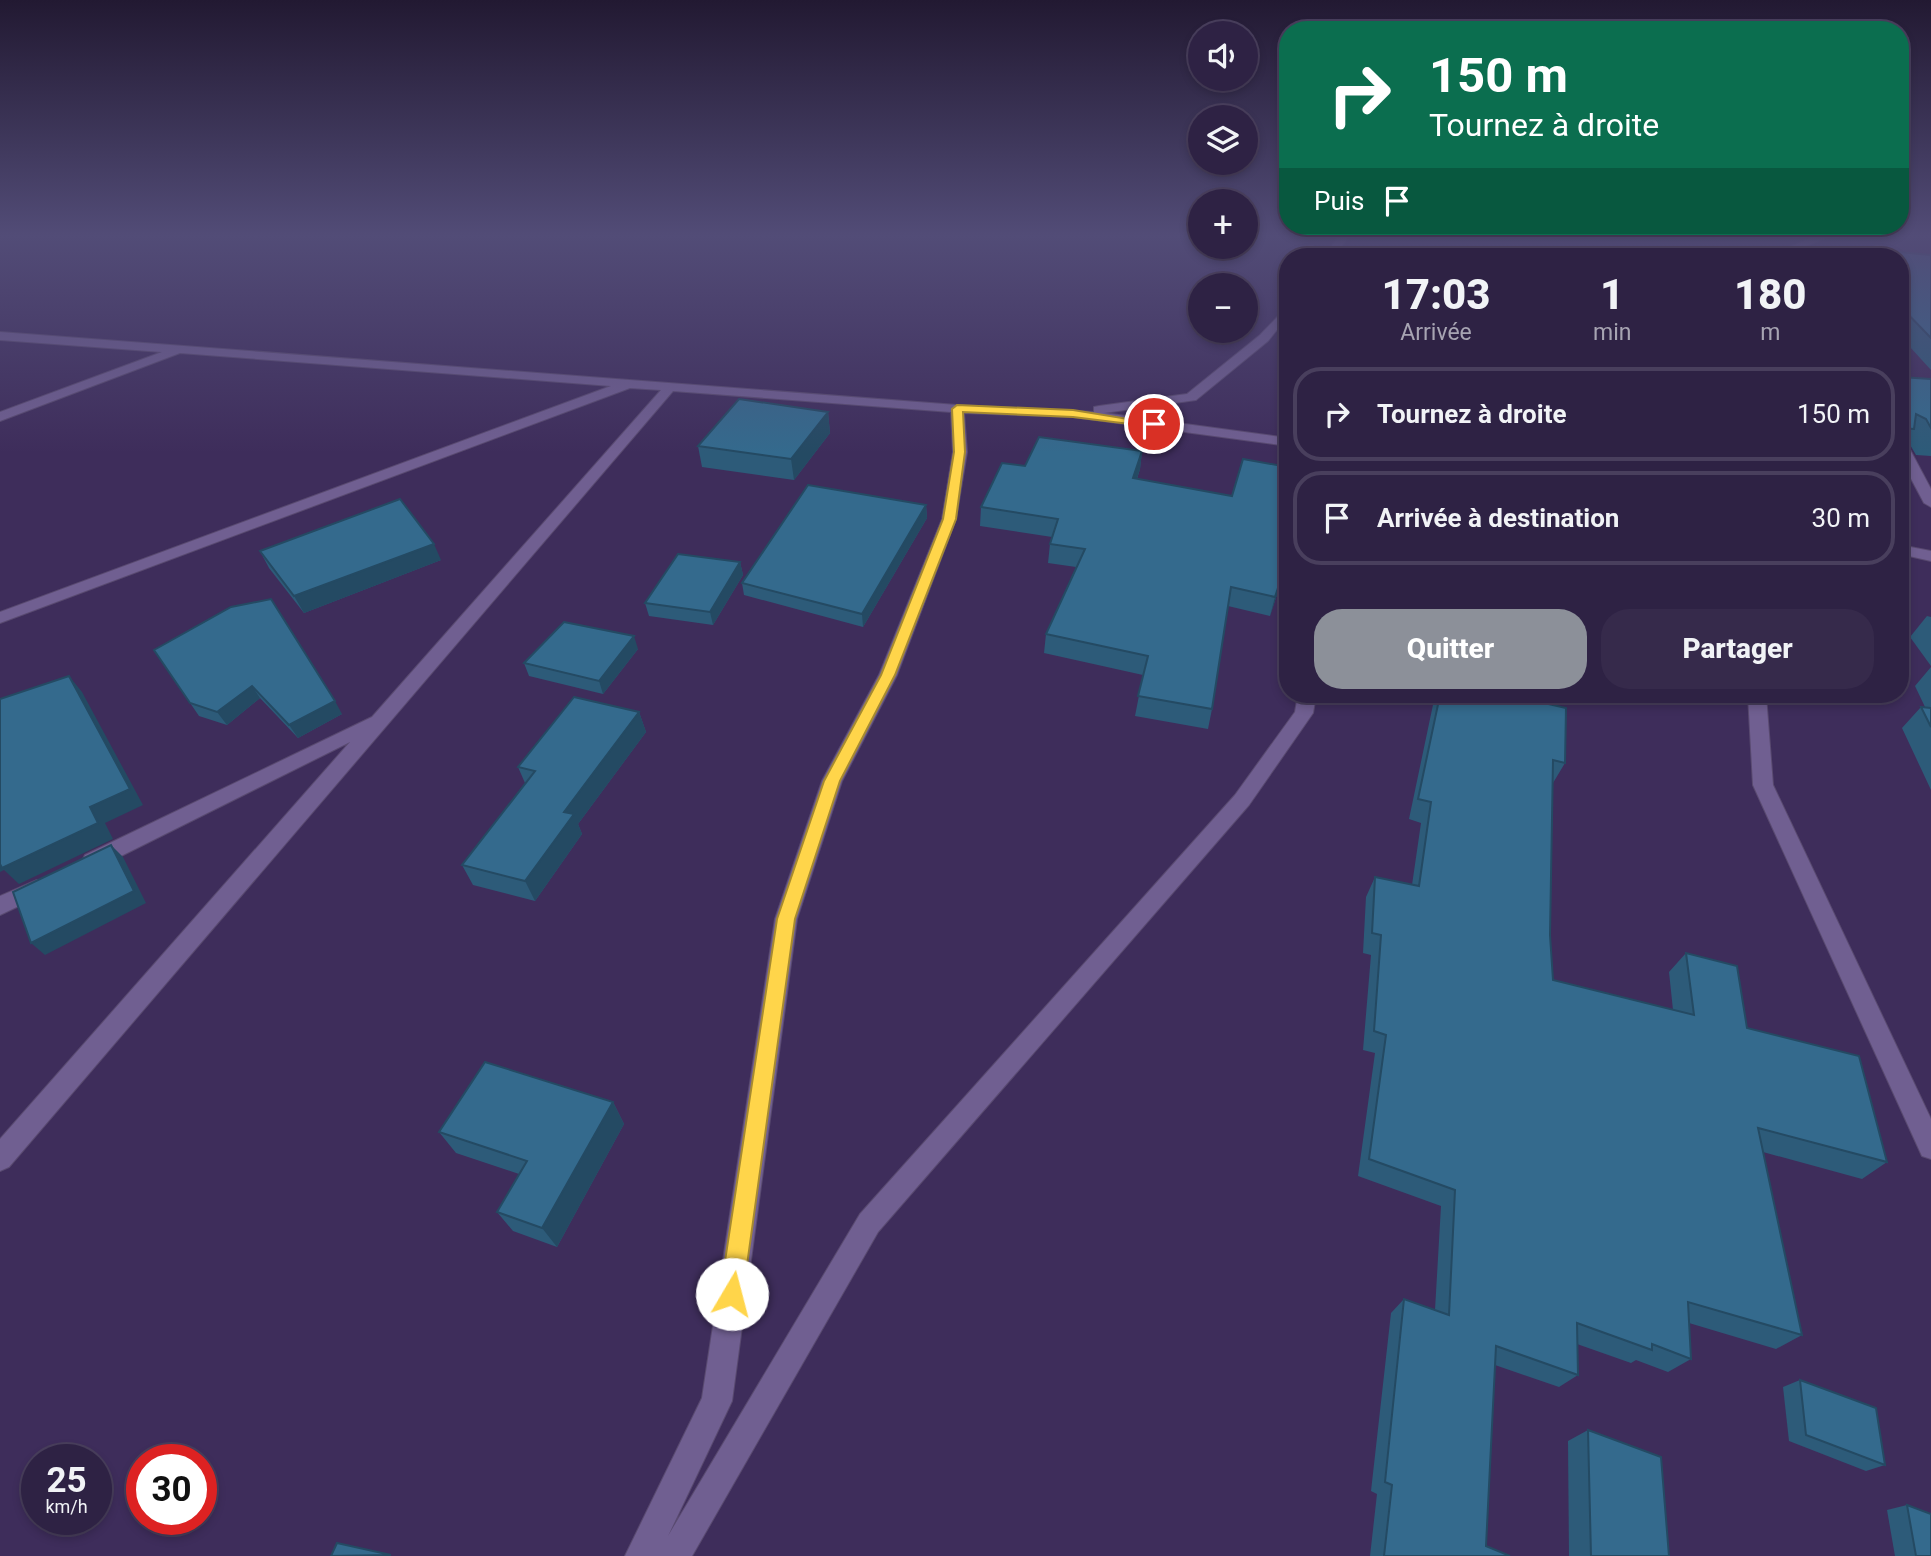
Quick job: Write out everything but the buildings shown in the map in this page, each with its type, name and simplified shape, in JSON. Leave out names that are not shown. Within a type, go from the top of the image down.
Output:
[{"type":"street","points":[[1073,413],[1191,397],[1264,338],[1279,320]]},
{"type":"street","points":[[0,336],[635,382],[957,409],[1073,413],[1279,441]]},
{"type":"street","points":[[0,417],[182,349]]},
{"type":"street","points":[[0,618],[635,382]]},
{"type":"street","points":[[0,1158],[672,385]]},
{"type":"street","points":[[641,1556],[717,1401],[786,919],[832,781],[888,675],[949,519],[960,452],[957,409]]},
{"type":"street","points":[[1909,461],[1931,503]]},
{"type":"street","points":[[1909,551],[1931,556]]},
{"type":"street","points":[[674,1556],[869,1223],[1242,800],[1304,713],[1306,703]]},
{"type":"street","points":[[1758,703],[1763,785],[1931,1147]]},
{"type":"street","points":[[74,870],[382,719]]},
{"type":"street","points":[[0,906],[49,882]]},
{"type":"route","points":[[732,1294],[786,919],[832,781],[888,675],[949,519],[960,452],[957,409],[1073,413],[1154,424]]}]
